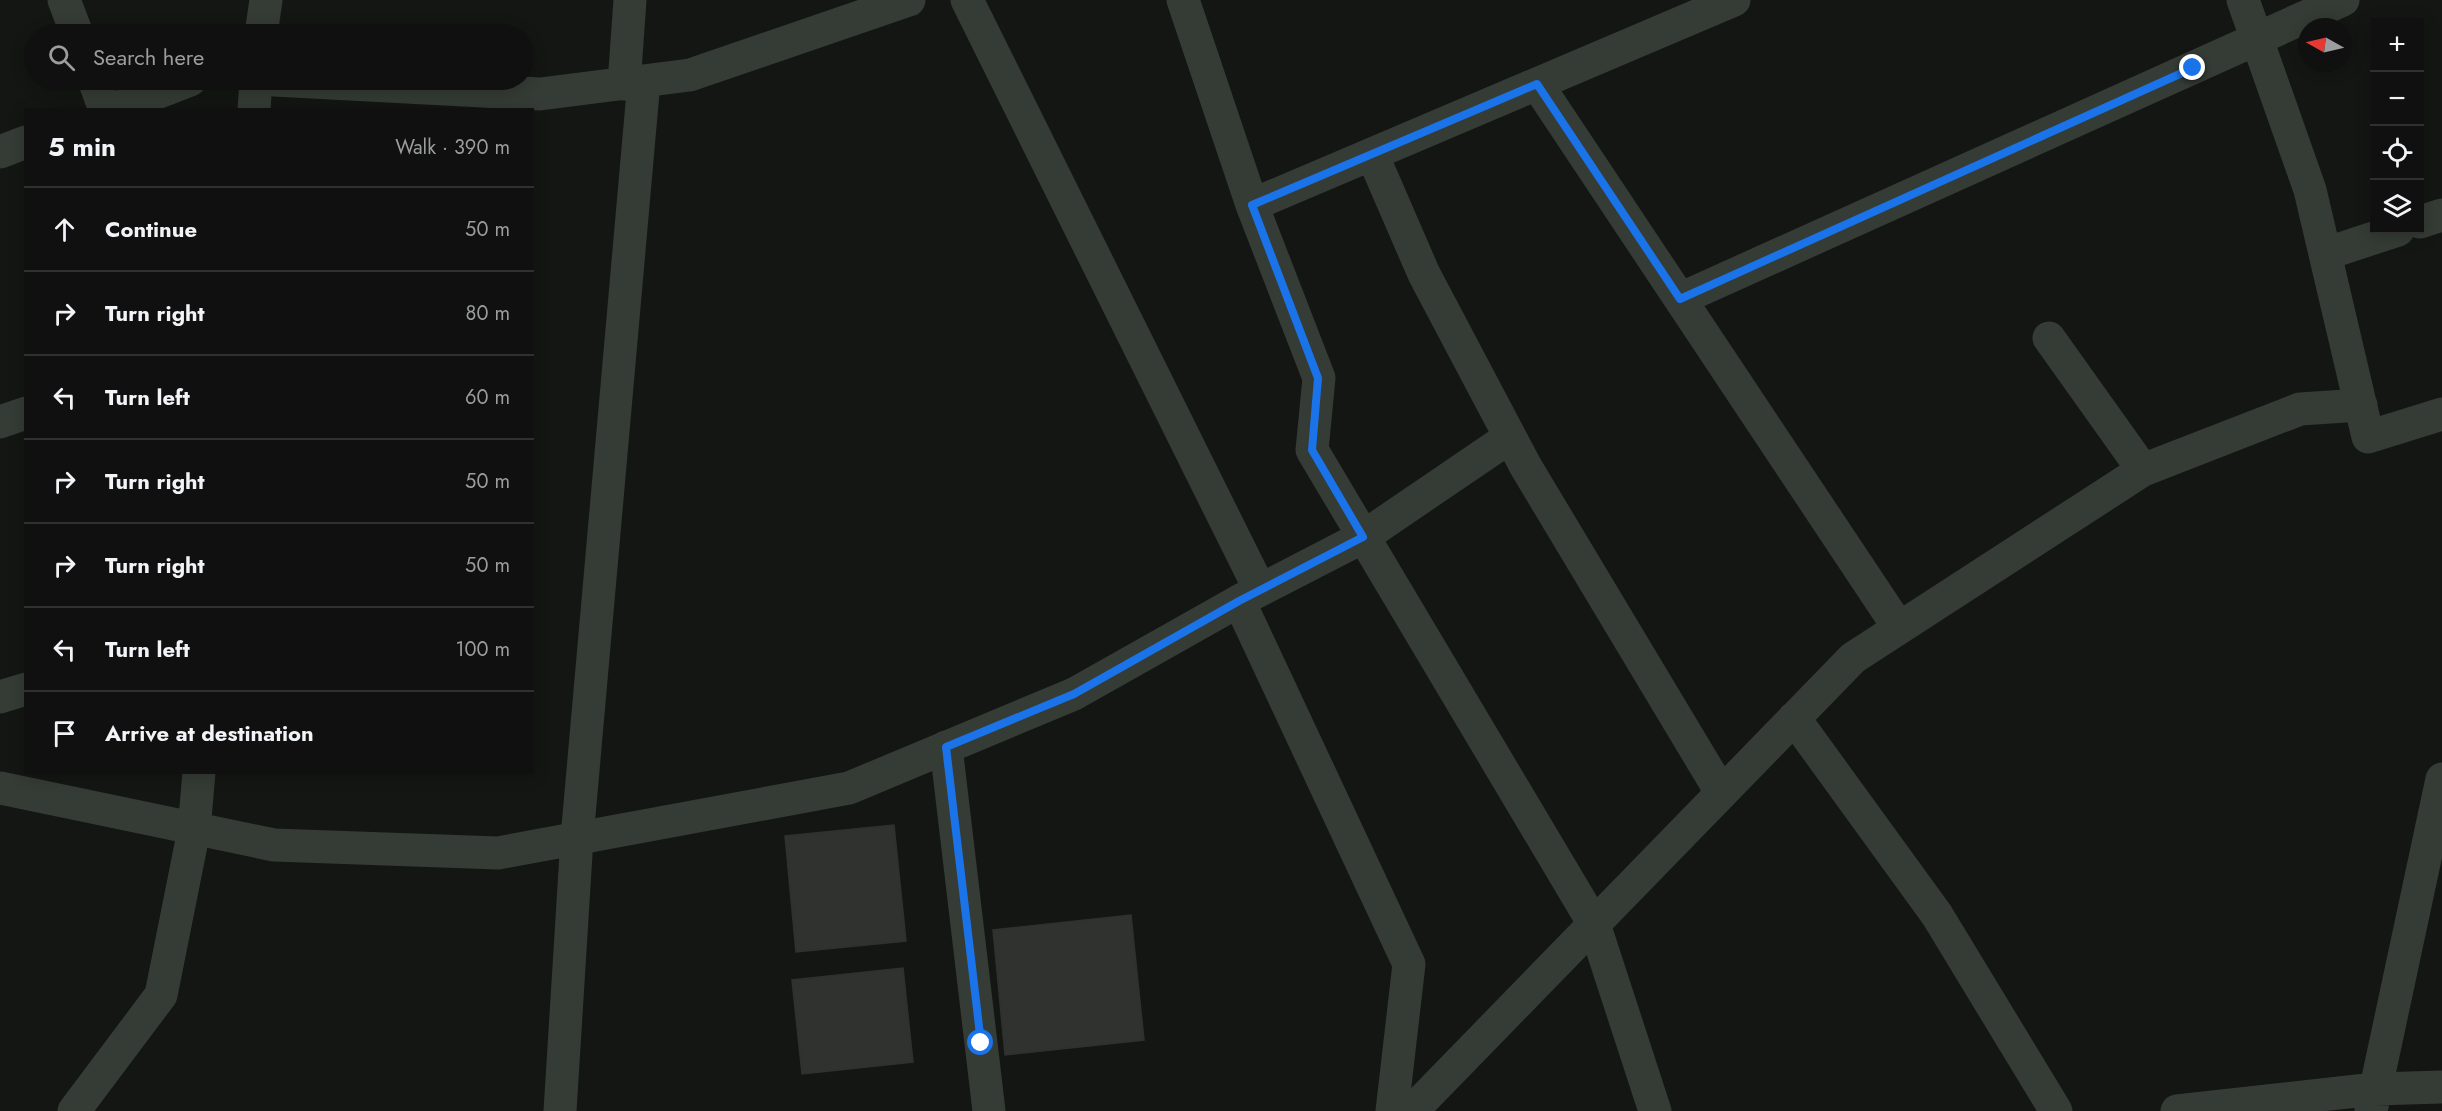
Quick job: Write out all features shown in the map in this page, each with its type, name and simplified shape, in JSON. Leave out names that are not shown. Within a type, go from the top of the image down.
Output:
[{"type":"street","points":[[64,0],[73,24]]},
{"type":"street","points":[[262,24],[266,0]]},
{"type":"street","points":[[560,1111],[577,838],[634,82],[630,0]]},
{"type":"street","points":[[464,90],[540,94],[690,75],[909,0]]},
{"type":"street","points":[[966,0],[1250,595],[1408,964],[1392,1111]]},
{"type":"street","points":[[1183,0],[1252,205],[1318,378],[1312,450],[1593,924],[1655,1111]]},
{"type":"street","points":[[1252,205],[1734,0]]},
{"type":"street","points":[[2243,0],[2310,190],[2368,437],[2442,414]]},
{"type":"street","points":[[1680,299],[2343,0]]},
{"type":"street","points":[[1537,84],[1899,628]]},
{"type":"street","points":[[98,90],[104,108]]},
{"type":"street","points":[[117,108],[164,90]]},
{"type":"street","points":[[254,108],[255,90]]},
{"type":"street","points":[[0,152],[24,143]]},
{"type":"street","points":[[1372,154],[1424,274],[1510,437],[1721,792]]},
{"type":"street","points":[[2424,221],[2442,214]]},
{"type":"street","points":[[2325,254],[2386,234]]},
{"type":"street","points":[[2049,338],[2143,470]]},
{"type":"street","points":[[1412,1111],[1853,658],[2143,470],[2300,409],[2361,405]]},
{"type":"street","points":[[0,422],[24,414]]},
{"type":"street","points":[[0,788],[274,846],[498,853],[849,788],[1074,694],[1250,595],[1363,537],[1510,437]]},
{"type":"street","points":[[0,697],[24,690]]},
{"type":"street","points":[[1794,718],[1937,915],[2056,1111]]},
{"type":"street","points":[[946,747],[989,1111]]},
{"type":"street","points":[[74,1111],[161,995],[194,830],[199,774]]},
{"type":"street","points":[[2373,1100],[2442,779]]},
{"type":"street","points":[[2177,1111],[2373,1100],[2442,1087]]},
{"type":"building","points":[[894,825],[906,941],[796,952],[785,836]]},
{"type":"building","points":[[1131,915],[1144,1040],[1005,1055],[993,930]]},
{"type":"building","points":[[903,968],[913,1062],[802,1074],[792,980]]},
{"type":"route","points":[[981,1043],[946,747],[1074,694],[1239,601],[1363,537],[1312,450],[1318,378],[1252,205],[1537,84],[1680,299],[2193,68]]}]
